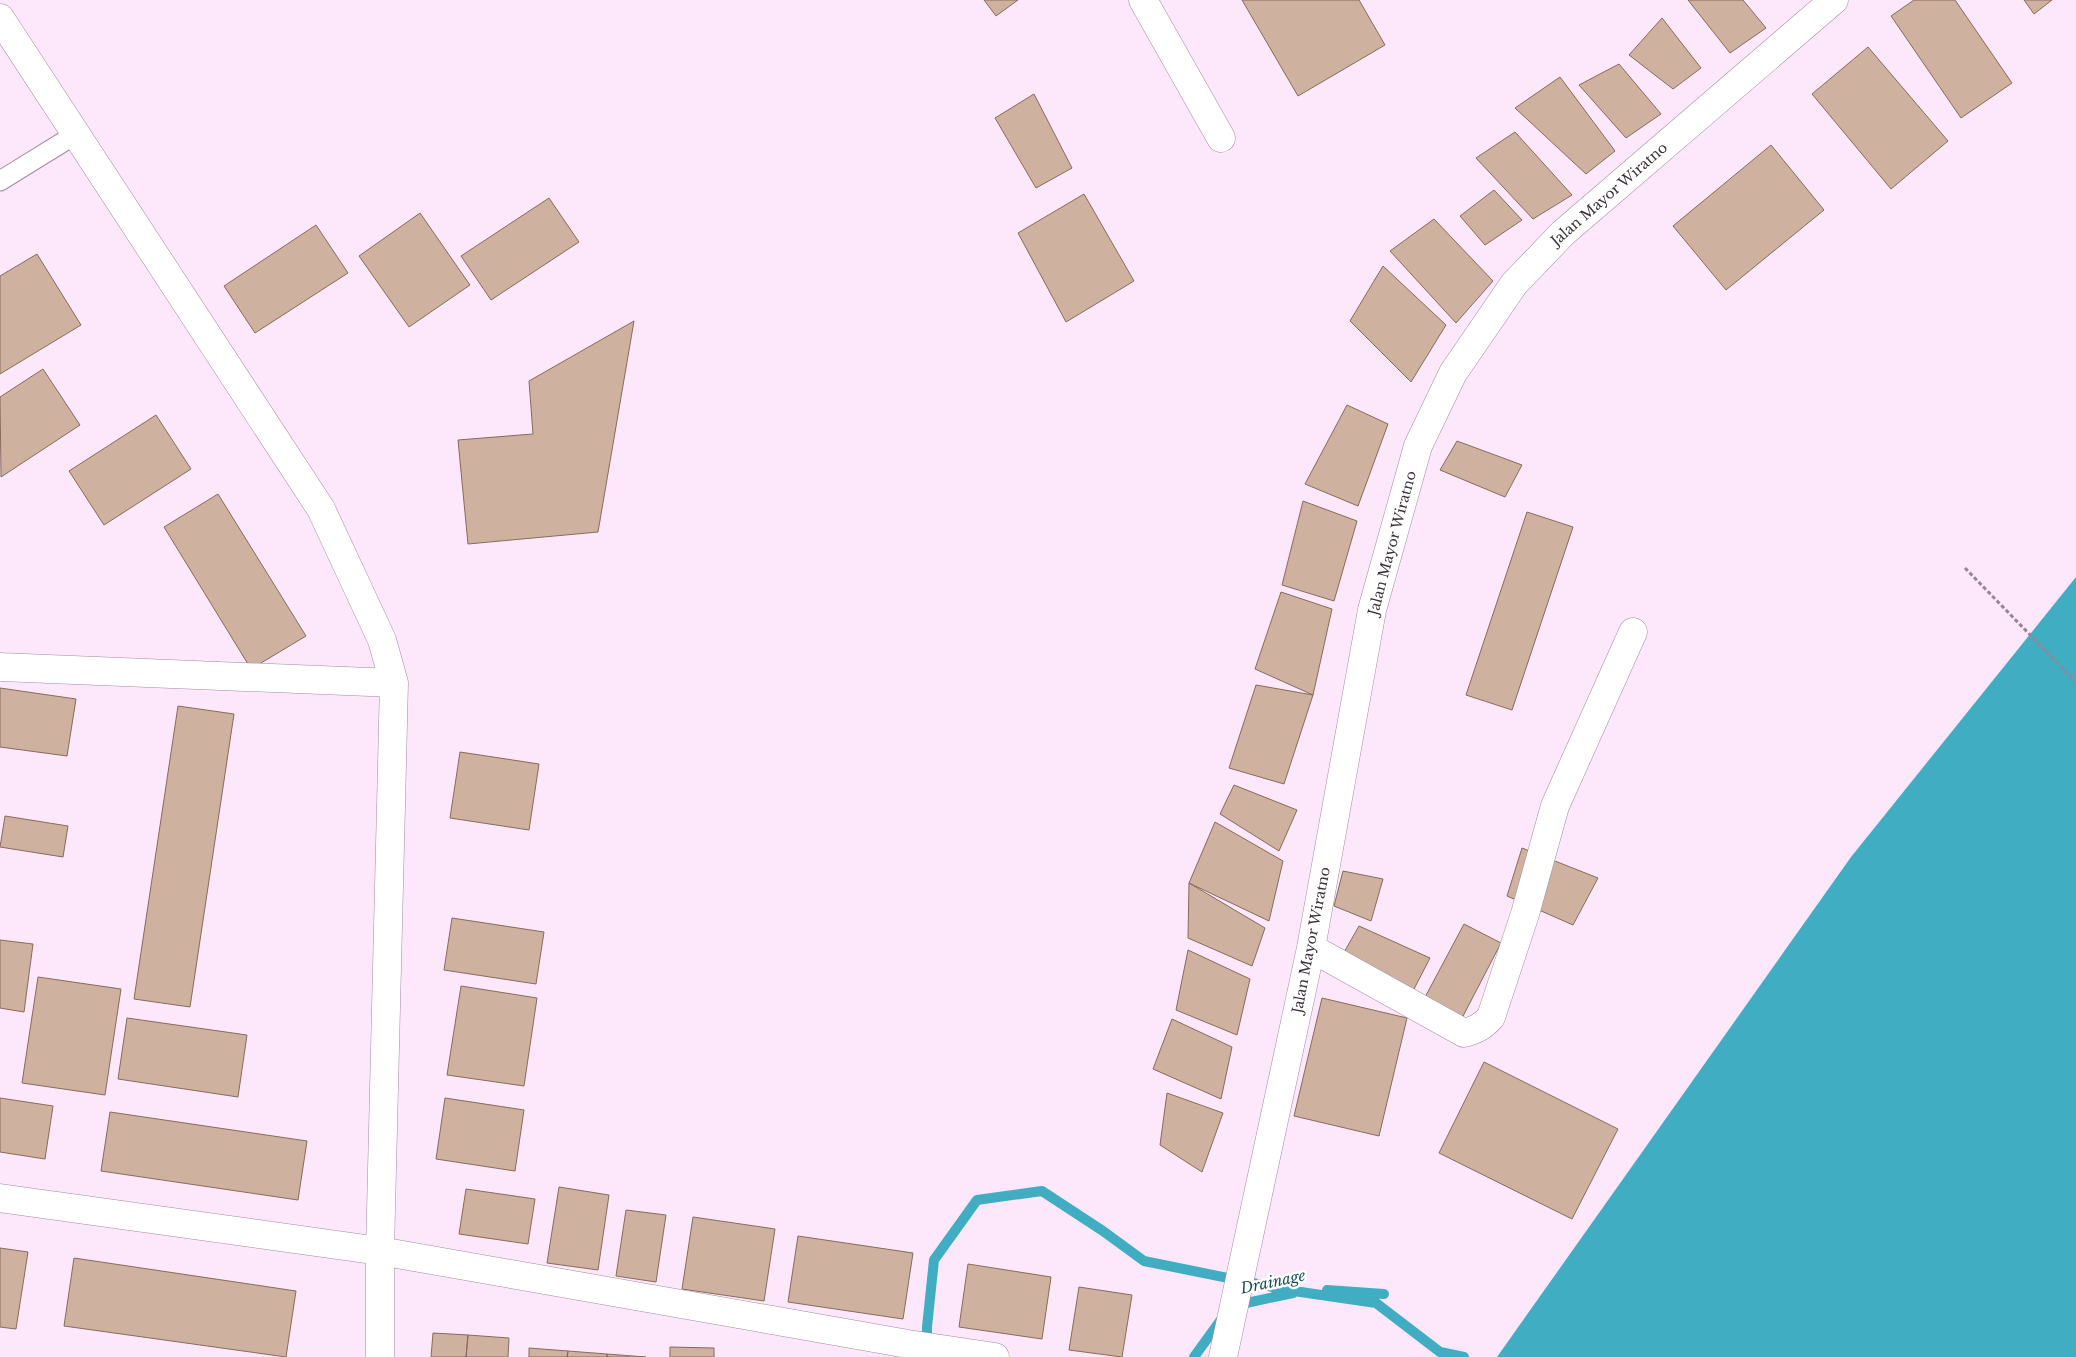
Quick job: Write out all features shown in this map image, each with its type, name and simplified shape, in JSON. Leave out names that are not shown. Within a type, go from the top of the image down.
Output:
[{"type":"street","points":[[1143,0],[1221,138]]},
{"type":"street","name":"Jalan Mayor Wiratno","points":[[1223,1357],[1311,948],[1372,610],[1418,446],[1453,372],[1514,284],[1563,233],[1834,0]]},
{"type":"street","points":[[0,18],[321,509],[382,640],[394,683],[380,1251],[380,1357]]},
{"type":"street","points":[[1311,948],[1464,1033],[1475,1031],[1484,1025],[1491,1017],[1524,914],[1555,806],[1633,632]]},
{"type":"street","points":[[0,667],[394,683]]},
{"type":"street","points":[[0,1198],[380,1251],[908,1344],[995,1357]]},
{"type":"lane","points":[[0,181],[76,134]]},
{"type":"path","points":[[1965,568],[2076,682]]},
{"type":"water","points":[[2076,577],[2076,1357],[1497,1357],[1851,857]]},
{"type":"building","points":[[984,0],[1018,0],[996,16]]},
{"type":"building","points":[[1242,0],[1359,0],[1385,45],[1298,96]]},
{"type":"building","points":[[1688,0],[1743,0],[1766,28],[1730,53]]},
{"type":"building","points":[[1914,0],[1955,0],[2012,83],[1961,118],[1891,16]]},
{"type":"building","points":[[2024,0],[2052,0],[2034,14]]},
{"type":"building","points":[[1662,18],[1701,68],[1673,89],[1629,55]]},
{"type":"building","points":[[1868,47],[1948,141],[1891,189],[1812,94]]},
{"type":"building","points":[[1619,64],[1661,114],[1626,138],[1579,85]]},
{"type":"building","points":[[1560,77],[1615,151],[1586,174],[1515,108]]},
{"type":"building","points":[[1034,94],[1072,168],[1036,188],[995,118]]},
{"type":"building","points":[[1515,132],[1572,195],[1533,219],[1476,158]]},
{"type":"building","points":[[1771,145],[1824,210],[1726,290],[1673,226]]},
{"type":"building","points":[[1494,190],[1522,220],[1485,245],[1460,216]]},
{"type":"building","points":[[1084,194],[1134,281],[1066,322],[1018,233]]},
{"type":"building","points":[[549,198],[579,242],[491,300],[461,256]]},
{"type":"building","points":[[420,213],[470,285],[409,327],[359,256]]},
{"type":"building","points":[[1434,219],[1493,281],[1456,323],[1390,251]]},
{"type":"building","points":[[316,225],[348,273],[255,333],[224,286]]},
{"type":"building","points":[[37,254],[81,325],[0,374],[0,276]]},
{"type":"building","points":[[1383,266],[1446,325],[1411,382],[1350,321]]},
{"type":"building","points":[[634,321],[598,532],[468,544],[458,440],[533,434],[529,381]]},
{"type":"building","points":[[43,369],[80,425],[1,477],[0,397]]},
{"type":"building","points":[[1347,405],[1388,424],[1358,506],[1305,484]]},
{"type":"building","points":[[156,415],[191,469],[104,525],[69,471]]},
{"type":"building","points":[[1457,441],[1522,465],[1505,497],[1440,470]]},
{"type":"building","points":[[218,494],[306,636],[251,669],[164,527]]},
{"type":"building","points":[[1303,501],[1357,521],[1334,601],[1282,585]]},
{"type":"building","points":[[1527,512],[1573,527],[1512,710],[1466,695]]},
{"type":"building","points":[[1281,592],[1332,609],[1313,695],[1255,669]]},
{"type":"building","points":[[1256,685],[1313,695],[1284,784],[1229,768]]},
{"type":"building","points":[[0,688],[76,699],[67,756],[0,747]]},
{"type":"building","points":[[178,706],[234,714],[190,1007],[134,999]]},
{"type":"building","points":[[460,752],[539,764],[529,830],[450,818]]},
{"type":"building","points":[[1234,785],[1297,810],[1279,851],[1220,814]]},
{"type":"building","points":[[5,816],[68,826],[63,857],[0,847]]},
{"type":"building","points":[[1215,822],[1283,861],[1269,921],[1189,883]]},
{"type":"building","points":[[1522,848],[1598,878],[1573,925],[1507,896]]},
{"type":"building","points":[[1343,871],[1383,879],[1371,921],[1334,906]]},
{"type":"building","points":[[1189,883],[1265,928],[1252,966],[1188,938]]},
{"type":"building","points":[[452,918],[544,932],[536,984],[444,970]]},
{"type":"building","points":[[1464,924],[1501,943],[1461,1020],[1423,1001]]},
{"type":"building","points":[[1359,926],[1430,958],[1413,991],[1343,954]]},
{"type":"building","points":[[0,940],[33,944],[24,1012],[0,1008]]},
{"type":"building","points":[[1188,950],[1250,979],[1237,1035],[1176,1010]]},
{"type":"building","points":[[38,977],[121,989],[105,1095],[22,1083]]},
{"type":"building","points":[[461,986],[537,998],[524,1086],[447,1075]]},
{"type":"building","points":[[1322,998],[1407,1018],[1379,1136],[1294,1116]]},
{"type":"building","points":[[127,1018],[247,1035],[238,1097],[118,1079]]},
{"type":"building","points":[[1172,1019],[1232,1047],[1221,1099],[1153,1069]]},
{"type":"building","points":[[1484,1062],[1618,1129],[1572,1219],[1439,1153]]},
{"type":"building","points":[[1167,1093],[1223,1113],[1202,1172],[1160,1145]]},
{"type":"building","points":[[0,1098],[53,1106],[45,1159],[0,1152]]},
{"type":"building","points":[[445,1098],[524,1110],[515,1171],[436,1159]]},
{"type":"building","points":[[110,1112],[307,1141],[298,1200],[101,1171]]},
{"type":"building","points":[[559,1187],[609,1195],[598,1270],[547,1263]]},
{"type":"building","points":[[466,1189],[535,1199],[528,1244],[459,1234]]},
{"type":"building","points":[[626,1210],[666,1215],[656,1282],[616,1276]]},
{"type":"building","points":[[693,1217],[775,1229],[764,1301],[682,1289]]},
{"type":"building","points":[[798,1236],[913,1253],[903,1319],[788,1302]]},
{"type":"building","points":[[0,1248],[28,1252],[16,1329],[0,1327]]},
{"type":"building","points":[[74,1258],[296,1291],[286,1357],[64,1326]]},
{"type":"building","points":[[968,1264],[1051,1277],[1042,1339],[959,1327]]},
{"type":"building","points":[[1079,1287],[1132,1295],[1122,1357],[1069,1350]]},
{"type":"building","points":[[433,1333],[468,1335],[466,1357],[431,1357]]},
{"type":"building","points":[[468,1335],[509,1338],[508,1357],[466,1357]]},
{"type":"building","points":[[670,1347],[714,1348],[714,1357],[670,1357]]},
{"type":"building","points":[[529,1348],[568,1351],[567,1357],[529,1357]]},
{"type":"building","points":[[568,1351],[607,1354],[607,1357],[567,1357]]},
{"type":"building","points":[[607,1354],[646,1357],[607,1357]]},
{"type":"waterway","points":[[927,1346],[927,1327],[934,1260],[977,1200],[1042,1191],[1103,1231],[1144,1261],[1287,1290],[1376,1303],[1440,1352],[1464,1357]]},
{"type":"waterway","name":"Drainage","points":[[1327,1290],[1384,1294]]},
{"type":"waterway","name":"Drainage","points":[[1237,1305],[1293,1293]]},
{"type":"waterway","name":"Drainage","points":[[1194,1357],[1223,1317]]}]
